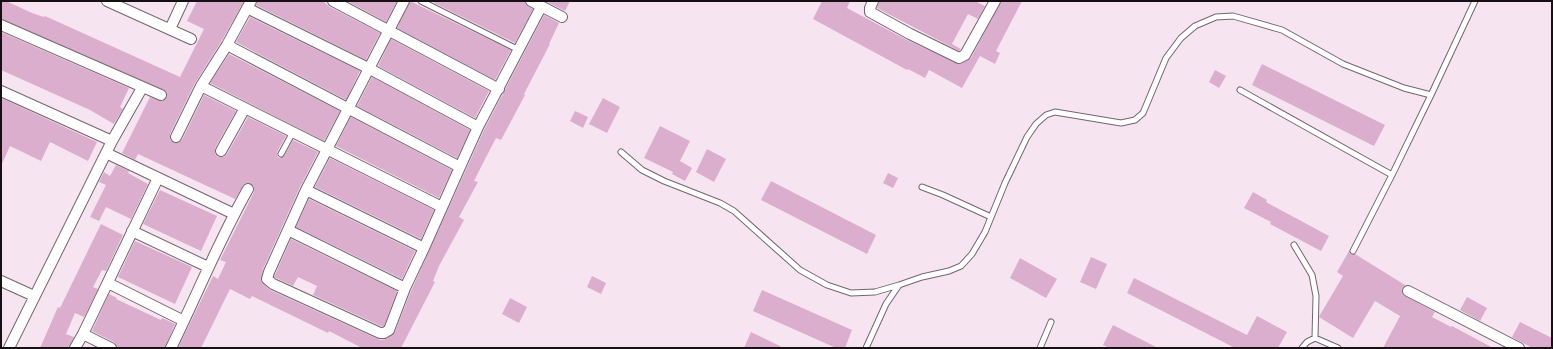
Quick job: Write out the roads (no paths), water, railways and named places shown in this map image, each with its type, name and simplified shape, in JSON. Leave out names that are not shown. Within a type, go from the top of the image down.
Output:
[{"type":"street","points":[[107,1],[191,39]]},
{"type":"street","points":[[170,29],[183,1]]},
{"type":"street","points":[[333,1],[346,4],[390,30],[499,89]]},
{"type":"street","points":[[404,1],[306,190],[269,272],[268,279],[273,284],[380,333],[384,333],[388,330],[405,288],[478,127],[541,6]]},
{"type":"street","points":[[530,1],[562,17]]},
{"type":"street","points":[[873,1],[870,12],[959,58],[965,55],[995,1]]},
{"type":"street","points":[[176,137],[201,86],[227,46],[249,4],[478,127]]},
{"type":"street","points":[[1,25],[142,88],[161,95]]},
{"type":"street","points":[[227,46],[460,167]]},
{"type":"street","points":[[201,86],[442,207]]},
{"type":"street","points":[[9,348],[112,141],[142,88]]},
{"type":"street","points":[[1,91],[112,141]]},
{"type":"street","points":[[221,151],[245,108]]},
{"type":"street","points":[[106,153],[234,214]]},
{"type":"street","points":[[75,348],[158,178]]},
{"type":"street","points":[[171,348],[208,267],[248,189]]},
{"type":"street","points":[[306,190],[424,248]]},
{"type":"street","points":[[288,230],[405,288]]},
{"type":"street","points":[[132,231],[208,267]]},
{"type":"street","points":[[1,281],[34,296]]},
{"type":"street","points":[[108,283],[184,321]]},
{"type":"street","points":[[1408,291],[1519,348]]},
{"type":"street","points":[[83,334],[111,348]]},
{"type":"street","points":[[1,346],[5,348]]},
{"type":"lane","points":[[422,1],[519,50]]},
{"type":"lane","points":[[1353,251],[1392,175],[1475,1]]},
{"type":"lane","points":[[621,152],[642,170],[720,203],[734,211],[800,270],[827,285],[851,293],[875,292],[962,266],[972,254],[985,232],[1005,183],[1027,137],[1036,124],[1046,115],[1055,112],[1121,123],[1135,120],[1143,113],[1166,58],[1181,38],[1195,26],[1216,17],[1233,16],[1282,30],[1343,64],[1404,88],[1431,95]]},
{"type":"lane","points":[[1240,90],[1392,175]]},
{"type":"lane","points":[[281,154],[293,132]]},
{"type":"lane","points":[[922,187],[943,194],[991,217]]},
{"type":"lane","points":[[1294,245],[1312,275],[1316,296],[1314,338]]},
{"type":"lane","points":[[866,348],[886,304],[899,285]]},
{"type":"lane","points":[[1040,348],[1050,322]]},
{"type":"lane","points":[[1302,348],[1307,342],[1314,338]]},
{"type":"lane","points":[[1314,338],[1338,348]]}]
